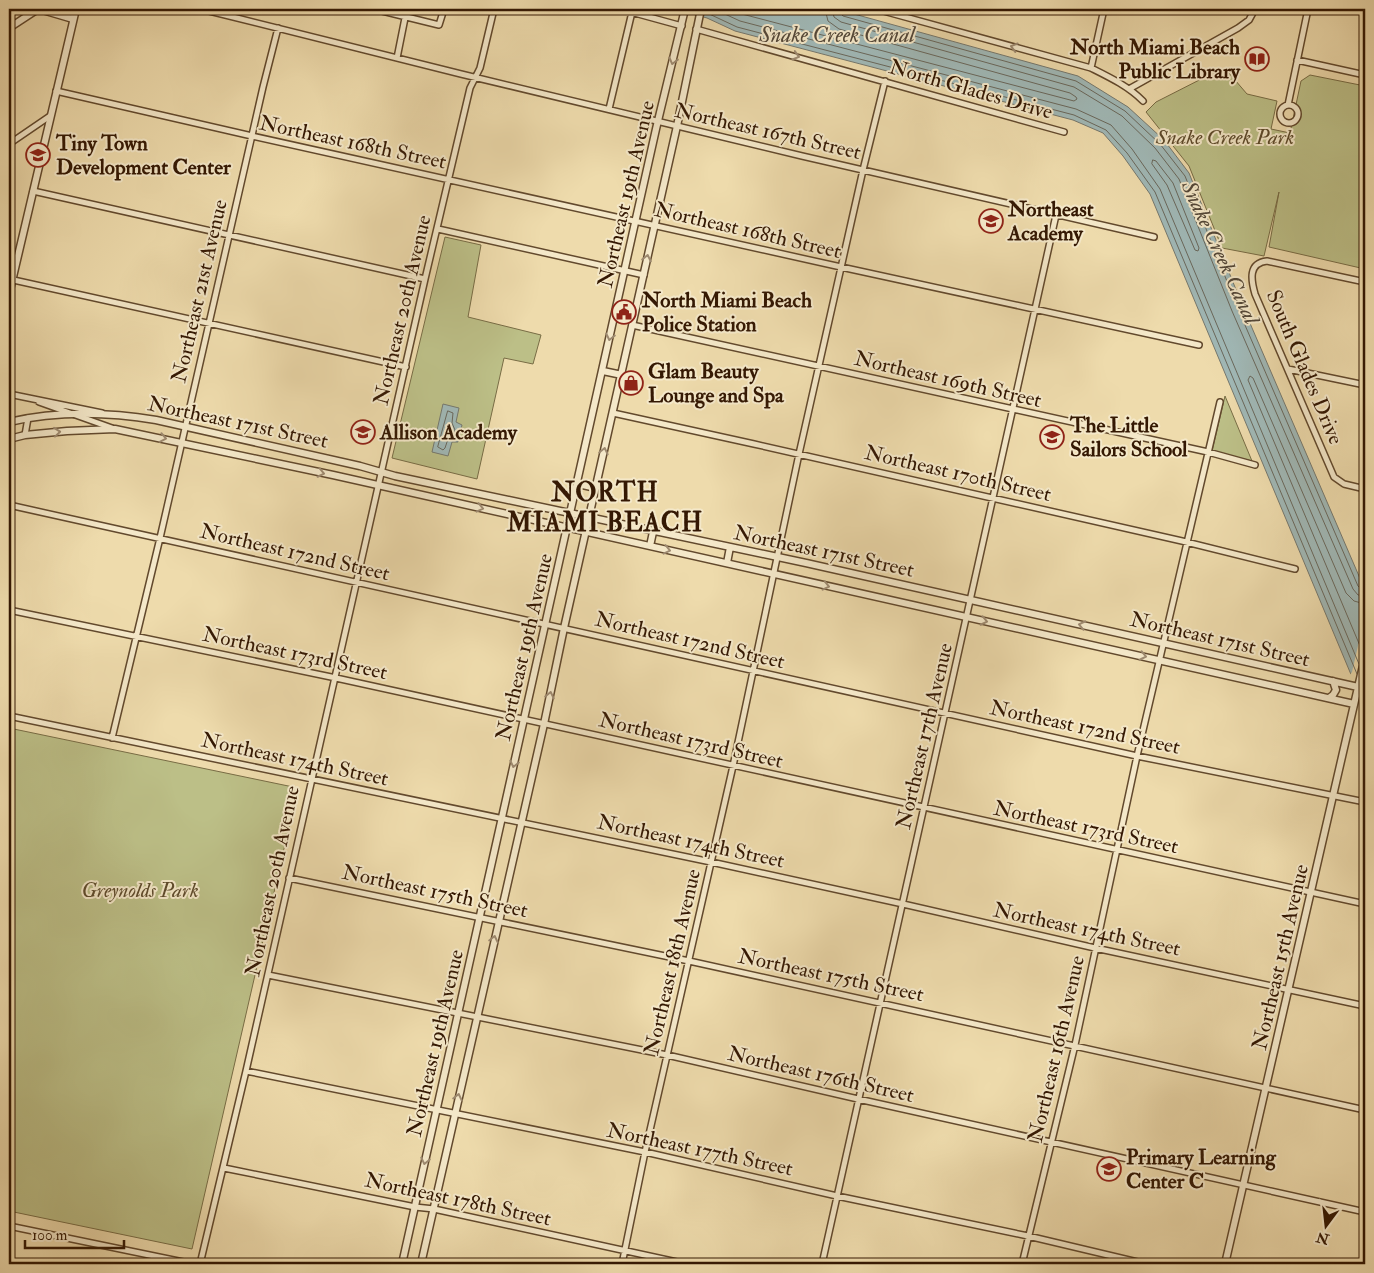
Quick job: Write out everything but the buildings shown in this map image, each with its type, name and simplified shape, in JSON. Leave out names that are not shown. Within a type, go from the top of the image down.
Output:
[{"type":"street","points":[[9,28],[38,9],[74,19]]},
{"type":"street","points":[[9,294],[10,280],[76,9]]},
{"type":"street","name":"Northeast 167th Street","points":[[201,9],[658,122],[1154,237]]},
{"type":"street","points":[[374,9],[439,25],[444,9]]},
{"type":"street","name":"Northeast 20th Avenue","points":[[200,1264],[224,1168],[311,780],[336,678],[425,279],[470,88],[480,68],[494,9]]},
{"type":"street","points":[[620,9],[682,26]]},
{"type":"street","name":"Northeast 19th Avenue","points":[[421,1264],[622,375],[701,9]]},
{"type":"street","points":[[876,9],[898,12],[1091,68],[1128,88],[1143,100]]},
{"type":"street","points":[[1091,68],[1104,9]]},
{"type":"street","points":[[1128,88],[1238,28],[1249,20],[1255,9]]},
{"type":"street","points":[[1288,105],[1308,9]]},
{"type":"street","name":"Northeast 19th Avenue","points":[[402,1264],[658,122],[685,11]]},
{"type":"street","points":[[609,109],[632,12]]},
{"type":"street","points":[[397,58],[405,18]]},
{"type":"street","name":"Northeast 21st Avenue","points":[[112,738],[278,28]]},
{"type":"street","name":"North Glades Drive","points":[[696,29],[1064,132]]},
{"type":"street","points":[[1297,60],[1365,75]]},
{"type":"street","name":"Northeast 18th Avenue","points":[[622,1264],[645,1152],[733,766],[799,454],[885,81]]},
{"type":"street","name":"Northeast 168th Street","points":[[56,91],[654,226],[1199,345]]},
{"type":"street","points":[[9,144],[50,116]]},
{"type":"street","points":[[33,191],[425,279]]},
{"type":"street","name":"Northeast 17th Avenue","points":[[822,1264],[972,600],[1056,215]]},
{"type":"street","points":[[438,230],[644,275]]},
{"type":"street","name":"South Glades Drive","points":[[1365,282],[1267,261],[1256,264],[1252,276],[1255,294],[1334,477],[1338,481],[1365,489]]},
{"type":"street","points":[[10,280],[406,367]]},
{"type":"street","name":"Northeast 169th Street","points":[[632,325],[1255,464]]},
{"type":"street","points":[[1288,369],[1365,385]]},
{"type":"street","points":[[603,371],[622,375]]},
{"type":"street","name":"Northeast 171st Street","points":[[9,394],[107,414]]},
{"type":"street","name":"Northeast 171st Street","points":[[32,399],[115,429],[1160,659],[1354,704]]},
{"type":"street","name":"Northeast 16th Avenue","points":[[1022,1264],[1075,1045],[1137,756],[1220,402]]},
{"type":"street","name":"Northeast 171st Street","points":[[9,422],[28,418],[72,414],[107,414],[137,417],[184,426],[334,459],[395,476],[972,600],[1333,681],[1355,688]]},
{"type":"street","name":"Northeast 170th Street","points":[[613,414],[1188,542],[1295,569]]},
{"type":"street","points":[[25,435],[28,418]]},
{"type":"street","name":"Northeast 171st Street","points":[[9,439],[25,435],[67,431],[115,429]]},
{"type":"street","points":[[578,484],[596,488]]},
{"type":"street","name":"Northeast 172nd Street","points":[[9,505],[1137,756],[1365,802]]},
{"type":"street","points":[[650,546],[653,532]]},
{"type":"street","points":[[727,563],[730,547]]},
{"type":"street","name":"Northeast 173rd Street","points":[[9,610],[336,678],[1365,904]]},
{"type":"street","name":"Northeast 15th Avenue","points":[[1225,1264],[1290,989],[1354,704],[1355,688],[1365,657]]},
{"type":"street","points":[[1329,698],[1336,690],[1333,681]]},
{"type":"street","name":"Northeast 174th Street","points":[[9,716],[311,780],[521,821],[1365,1006]]},
{"type":"street","name":"Northeast 175th Street","points":[[289,878],[689,961],[1365,1110]]},
{"type":"street","name":"Northeast 176th Street","points":[[268,975],[667,1055],[1365,1212]]},
{"type":"street","name":"Northeast 177th Street","points":[[246,1071],[645,1152],[837,1196],[1028,1236],[1146,1264]]},
{"type":"street","name":"Northeast 178th Street","points":[[224,1168],[415,1207],[434,1209],[686,1264]]},
{"type":"street","points":[[9,1226],[193,1264]]},
{"type":"green space","name":"Snake Creek Park","points":[[1217,71],[1229,73],[1247,94],[1277,101],[1271,129],[1290,133],[1301,81],[1310,75],[1365,86],[1365,269],[1269,247],[1279,192],[1264,256],[1222,248],[1189,166],[1146,112],[1156,102]]},
{"type":"green space","points":[[445,237],[481,245],[468,317],[541,335],[533,364],[504,358],[477,479],[392,458]]},
{"type":"green space","points":[[1225,396],[1252,461],[1212,451]]},
{"type":"green space","name":"Greynolds Park","points":[[9,728],[298,788],[192,1249],[9,1211]]},
{"type":"water","name":"Snake Creek Canal","points":[[673,9],[836,9],[1078,76],[1128,107],[1164,140],[1189,173],[1243,307],[1365,590],[1365,708],[1150,194],[1123,156],[1103,133],[1073,120],[735,31],[707,18]]},
{"type":"water","points":[[443,404],[459,408],[456,422],[462,425],[458,442],[452,442],[448,456],[432,452]]},
{"type":"pier","points":[[1365,615],[1365,700],[1363,709],[1349,676],[1352,672]]},
{"type":"place","name":"North Miami Beach Public Library","points":[[1257,59]]},
{"type":"place","name":"Tiny Town Development Center","points":[[38,155]]},
{"type":"place","name":"Northeast Academy","points":[[991,221]]},
{"type":"place","name":"North Miami Beach Police Station","points":[[624,312]]},
{"type":"place","name":"Glam Beauty Lounge and Spa","points":[[631,383]]},
{"type":"place","name":"Allison Academy","points":[[363,432]]},
{"type":"place","name":"The Little Sailors School","points":[[1052,437]]},
{"type":"place","name":"Primary Learning Center C","points":[[1109,1169]]},
{"type":"district","name":"NORTH MIAMI BEACH","points":[[605,507]]}]
